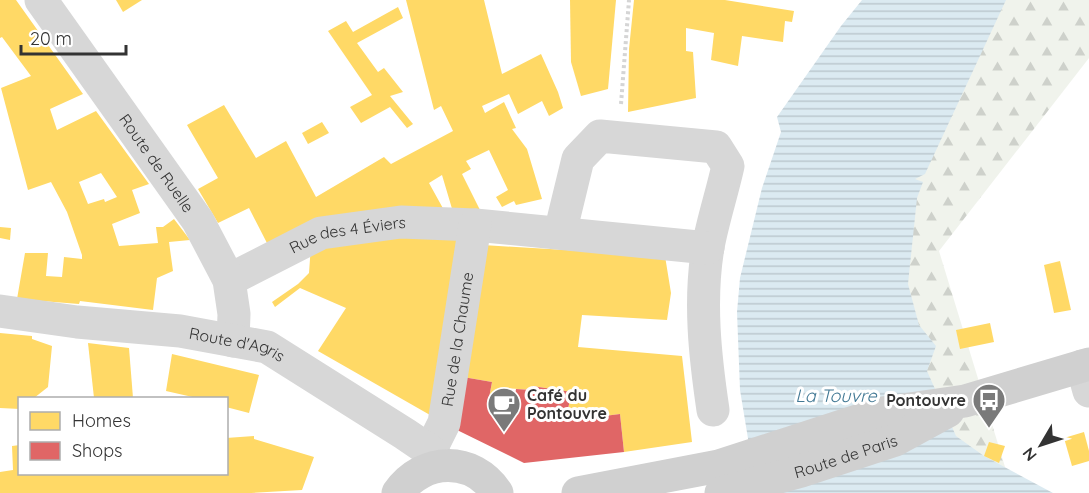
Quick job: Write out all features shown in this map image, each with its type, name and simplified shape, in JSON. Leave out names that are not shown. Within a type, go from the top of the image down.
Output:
[{"type":"main road","points":[[578,493],[723,484],[882,413],[965,401],[1087,374]]},
{"type":"main road","points":[[398,493],[404,484],[436,458],[467,468],[484,477],[500,492]]},
{"type":"street","name":"Route de Ruelle","points":[[41,0],[198,221],[229,280],[234,314],[233,341]]},
{"type":"street","points":[[560,233],[578,159],[600,136],[716,147],[728,166],[708,248],[704,302],[705,359],[713,410]]},
{"type":"street","name":"Rue des 4 Éviers","points":[[229,280],[321,233],[401,222],[475,225],[708,248]]},
{"type":"street","name":"Rue de la Chaume","points":[[436,458],[444,423],[475,225]]},
{"type":"street","name":"Route d'Agris","points":[[0,311],[77,322],[180,331],[267,347],[436,458]]},
{"type":"path","points":[[621,138],[629,0]]},
{"type":"green space","points":[[879,0],[1089,0],[1089,58],[939,251],[1013,493],[921,493]]},
{"type":"water","name":"La Touvre","points":[[862,0],[1006,0],[925,174],[915,179],[923,182],[917,198],[908,284],[919,325],[936,346],[927,371],[956,436],[984,456],[1053,493],[757,493],[740,390],[737,312],[740,278],[762,188],[781,132],[777,117]]},
{"type":"building: Homes","points":[[0,0],[16,0],[83,94],[50,109],[57,130],[96,111],[149,184],[132,190],[140,213],[112,224],[119,246],[158,243],[156,227],[163,227],[174,219],[190,240],[169,242],[173,271],[157,278],[153,310],[80,301],[79,304],[17,299],[25,253],[48,253],[46,276],[62,277],[64,257],[82,259],[82,255],[67,212],[51,182],[28,190],[1,88],[31,76],[2,37],[0,38]],"holes":[[[101,173],[117,197],[105,202],[104,199],[88,204],[79,182]]]},
{"type":"building: Homes","points":[[116,0],[142,0],[123,12]]},
{"type":"building: Homes","points":[[406,0],[484,0],[502,74],[541,54],[563,108],[549,116],[542,101],[518,114],[509,94],[482,106],[485,113],[504,102],[516,128],[512,129],[527,149],[542,199],[516,205],[514,201],[502,207],[496,197],[508,190],[489,150],[466,161],[471,169],[462,174],[481,212],[453,212],[442,175],[429,183],[445,212],[268,245],[249,208],[218,223],[198,189],[218,178],[187,125],[224,105],[256,158],[286,141],[316,197],[384,157],[391,164],[453,131],[441,106],[434,110]]},
{"type":"building: Homes","points":[[570,0],[616,0],[608,89],[581,96],[571,62]]},
{"type":"building: Homes","points":[[634,0],[725,0],[794,11],[792,22],[785,21],[783,42],[742,36],[738,66],[711,60],[714,33],[686,28],[686,51],[693,52],[696,98],[628,112],[629,49]]},
{"type":"building: Homes","points":[[398,7],[403,18],[357,43],[378,72],[384,68],[403,92],[390,96],[413,124],[407,128],[390,107],[361,123],[350,107],[372,95],[328,31],[346,21],[353,32]]},
{"type":"building: Homes","points":[[322,122],[329,133],[308,144],[302,133]]},
{"type":"building: Homes","points":[[0,227],[11,228],[10,240],[0,238]]},
{"type":"building: Homes","points":[[461,232],[430,415],[318,351],[346,308],[300,288],[275,307],[272,302],[298,284],[309,273],[311,245]]},
{"type":"building: Homes","points":[[483,245],[665,256],[671,293],[667,320],[582,315],[578,347],[682,356],[692,442],[624,452],[620,414],[565,421],[572,392],[532,386],[532,390],[504,388],[503,399],[489,398],[492,382],[463,377]]},
{"type":"building: Homes","points":[[1060,261],[1071,310],[1054,313],[1044,265]]},
{"type":"building: Homes","points":[[990,323],[994,342],[960,349],[956,330]]},
{"type":"building: Homes","points":[[0,333],[32,336],[32,339],[52,346],[48,387],[35,397],[18,397],[18,409],[0,408]]},
{"type":"building: Homes","points":[[88,343],[129,348],[133,397],[94,397]]},
{"type":"building: Homes","points":[[172,354],[259,375],[249,413],[228,408],[228,397],[193,397],[166,391]]},
{"type":"building: Homes","points":[[1084,432],[1089,461],[1072,466],[1064,438]]},
{"type":"building: Homes","points":[[254,436],[254,439],[314,457],[302,490],[251,493],[0,493],[0,472],[13,470],[12,446],[18,445],[18,475],[228,475],[228,438]]},
{"type":"building: Homes","points":[[989,442],[1005,446],[999,463],[984,456]]},
{"type":"building: Shops","points":[[463,377],[492,382],[489,398],[514,400],[516,389],[532,390],[532,386],[572,392],[565,421],[620,414],[624,452],[524,463],[457,430]]},
{"type":"place","name":"Pontouvre","points":[[989,429]]},
{"type":"place","name":"Café du Pontouvre","points":[[504,433]]}]
